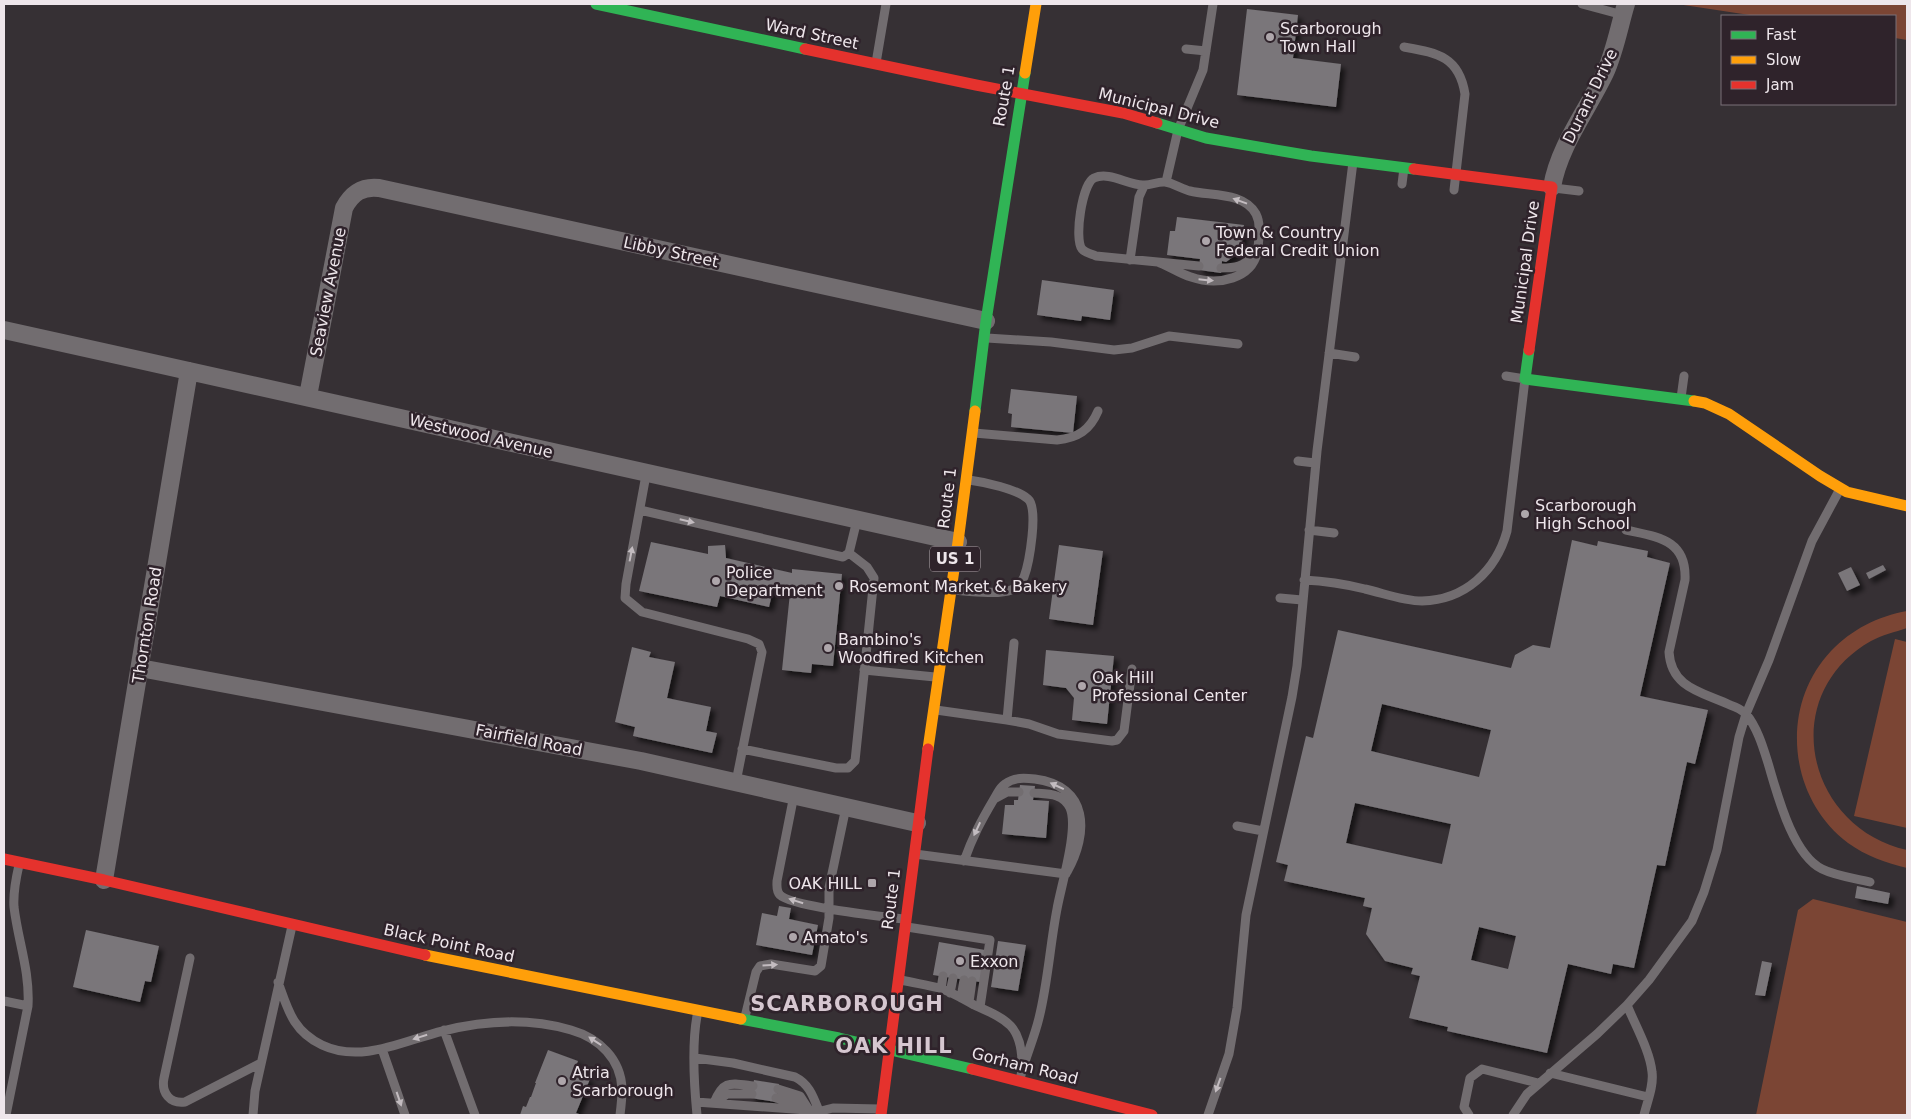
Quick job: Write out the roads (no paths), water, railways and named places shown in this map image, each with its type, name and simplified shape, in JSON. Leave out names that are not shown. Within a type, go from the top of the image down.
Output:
[{"type":"main road","name":"Ward Street","points":[[596,4],[1021,94]]},
{"type":"main road","name":"Route 1","points":[[881,1112],[913,853],[958,542],[985,330],[1036,4]]},
{"type":"main road","name":"Municipal Drive","points":[[1021,94],[1123,113],[1206,138],[1353,162],[1456,175],[1507,185],[1552,187],[1525,379]]},
{"type":"main road","points":[[1525,379],[1681,398],[1706,403],[1729,414],[1840,488],[1859,496],[1907,506]]},
{"type":"main road","name":"Black Point Road","points":[[4,859],[104,880],[454,962],[745,1019],[890,1050]]},
{"type":"main road","name":"Gorham Road","points":[[890,1050],[1152,1115]]},
{"type":"street","name":"Durant Drive","points":[[1552,187],[1558,165],[1610,60],[1625,10]]},
{"type":"street","name":"Libby Street","points":[[356,192],[366,188],[379,188],[985,330]]},
{"type":"street","name":"Seaview Avenue","points":[[308,396],[343,213],[347,202],[356,192]]},
{"type":"street","name":"Westwood Avenue","points":[[4,330],[308,396],[646,475],[958,542]]},
{"type":"street","name":"Thornton Road","points":[[104,880],[189,371]]},
{"type":"street","name":"Fairfield Road","points":[[140,668],[641,761],[917,824]]},
{"type":"lane","points":[[876,64],[886,4]]},
{"type":"lane","points":[[1166,182],[1178,130],[1200,80],[1213,4]]},
{"type":"lane","points":[[1582,4],[1625,10]]},
{"type":"lane","points":[[1404,47],[1425,51],[1447,59],[1455,66],[1463,82],[1465,94],[1454,190]]},
{"type":"lane","points":[[1186,49],[1206,52]]},
{"type":"lane","points":[[1208,1115],[1230,1054],[1237,1008],[1246,915],[1292,697],[1316,463],[1353,162]]},
{"type":"lane","points":[[1402,184],[1404,168]]},
{"type":"lane","points":[[1160,263],[1196,279],[1220,281],[1240,275],[1251,266],[1257,251],[1258,219],[1248,204],[1240,200],[1189,191],[1166,182],[1144,186],[1102,177],[1095,178],[1089,182],[1084,196],[1078,237],[1082,249],[1096,256],[1199,266]]},
{"type":"lane","points":[[1130,260],[1139,197],[1144,186]]},
{"type":"lane","points":[[1552,187],[1579,191]]},
{"type":"lane","points":[[1221,268],[1235,268],[1249,260],[1258,241]]},
{"type":"lane","points":[[985,330],[1051,342],[1114,350],[1132,348],[1169,336],[1238,344]]},
{"type":"lane","points":[[1329,353],[1355,357]]},
{"type":"lane","points":[[1304,580],[1335,582],[1421,601],[1452,595],[1478,580],[1499,554],[1507,531],[1525,379],[1506,376]]},
{"type":"lane","points":[[1681,398],[1684,376]]},
{"type":"lane","points":[[972,433],[1058,440],[1069,439],[1087,430],[1098,411]]},
{"type":"lane","points":[[1298,461],[1316,463]]},
{"type":"lane","points":[[646,475],[625,598],[642,612],[759,644],[762,652],[736,782]]},
{"type":"lane","points":[[951,590],[999,592],[1011,591],[1019,585],[1026,568],[1032,526],[1033,506],[1028,498],[997,486],[966,479]]},
{"type":"lane","points":[[1513,1115],[1527,1094],[1538,1083],[1597,1034],[1650,980],[1684,934],[1698,910],[1717,850],[1738,737],[1766,668],[1812,541],[1840,488]]},
{"type":"lane","points":[[640,510],[843,557],[849,553],[857,520]]},
{"type":"lane","points":[[1309,530],[1334,533]]},
{"type":"lane","points":[[1626,530],[1666,540],[1674,547],[1682,560],[1686,573],[1669,652],[1675,675],[1687,686],[1737,708],[1746,714],[1752,723],[1765,754],[1787,822],[1806,854],[1820,868],[1870,882]]},
{"type":"lane","points":[[742,749],[836,768],[848,768],[855,761],[874,578],[867,568],[849,553]]},
{"type":"lane","points":[[1280,598],[1302,600]]},
{"type":"lane","points":[[1007,720],[1014,643]]},
{"type":"lane","points":[[933,710],[1029,724],[1058,734],[1112,741],[1117,740],[1124,731],[1132,669]]},
{"type":"lane","points":[[864,670],[938,678]]},
{"type":"lane","points":[[964,860],[981,819],[998,790],[1010,781],[1025,778],[1062,787],[1074,798],[1078,807],[1081,822],[1076,852],[1066,874]]},
{"type":"lane","points":[[994,799],[1008,792],[1019,792]]},
{"type":"lane","points":[[1019,1081],[1039,1018],[1057,906],[1066,874],[1072,828],[1072,813],[1067,802],[1058,796],[1034,793]]},
{"type":"lane","points":[[794,795],[777,881],[778,893],[781,897],[829,909],[905,923],[954,940],[974,943],[990,940],[980,1007]]},
{"type":"lane","points":[[745,1019],[756,972],[760,966],[771,964],[815,971],[822,966],[829,909],[829,888],[846,807]]},
{"type":"lane","points":[[1237,826],[1263,831]]},
{"type":"lane","points":[[913,853],[1066,874]]},
{"type":"lane","points":[[6,1115],[28,1006],[28,975],[14,907],[15,884],[19,862]]},
{"type":"lane","points":[[253,1115],[261,1063],[292,924]]},
{"type":"lane","points":[[190,958],[164,1078],[163,1084],[166,1094],[173,1101],[186,1102],[261,1063]]},
{"type":"lane","points":[[941,989],[948,977],[950,993]]},
{"type":"lane","points":[[898,980],[941,989],[999,1015],[1013,1029],[1020,1046],[1022,1068]]},
{"type":"lane","points":[[965,1000],[968,980]]},
{"type":"lane","points":[[278,982],[293,1021],[311,1039],[324,1046],[347,1052],[382,1049],[444,1030],[508,1021],[536,1023],[586,1035],[602,1045],[614,1060],[621,1078],[620,1115]]},
{"type":"lane","points":[[4,1001],[28,1006]]},
{"type":"lane","points":[[1627,1005],[1648,1057],[1652,1073],[1644,1115]]},
{"type":"lane","points":[[697,1115],[695,1058],[698,1010]]},
{"type":"lane","points":[[444,1030],[475,1115]]},
{"type":"lane","points":[[382,1049],[405,1115]]},
{"type":"lane","points":[[695,1058],[733,1063],[794,1076],[809,1088],[809,1112]]},
{"type":"lane","points":[[1469,1115],[1464,1107],[1470,1078],[1482,1069],[1538,1083]]},
{"type":"lane","points":[[1550,1073],[1648,1097]]},
{"type":"lane","points":[[714,1103],[719,1090],[724,1086],[731,1084],[752,1090]]},
{"type":"lane","points":[[777,1094],[797,1103],[809,1112]]},
{"type":"lane","points":[[696,1102],[809,1112],[833,1108],[881,1112]]},
{"type":"place","name":"Scarborough Town Hall","points":[[1270,37]]},
{"type":"place","name":"Town & Country Federal Credit Union","points":[[1206,241]]},
{"type":"place","name":"Scarborough High School","points":[[1525,514]]},
{"type":"place","name":"Police Department","points":[[716,581]]},
{"type":"place","name":"Rosemont Market & Bakery","points":[[839,586]]},
{"type":"place","name":"Bambino's Woodfired Kitchen","points":[[828,648]]},
{"type":"place","name":"Oak Hill Professional Center","points":[[1082,686]]},
{"type":"place","name":"OAK HILL","points":[[872,883]]},
{"type":"place","name":"Amato's","points":[[793,937]]},
{"type":"place","name":"Exxon","points":[[960,961]]},
{"type":"place","name":"Atria Scarborough","points":[[562,1081]]},
{"type":"district","name":"SCARBOROUGH","points":[[847,1004]]},
{"type":"district","name":"OAK HILL","points":[[894,1046]]}]
